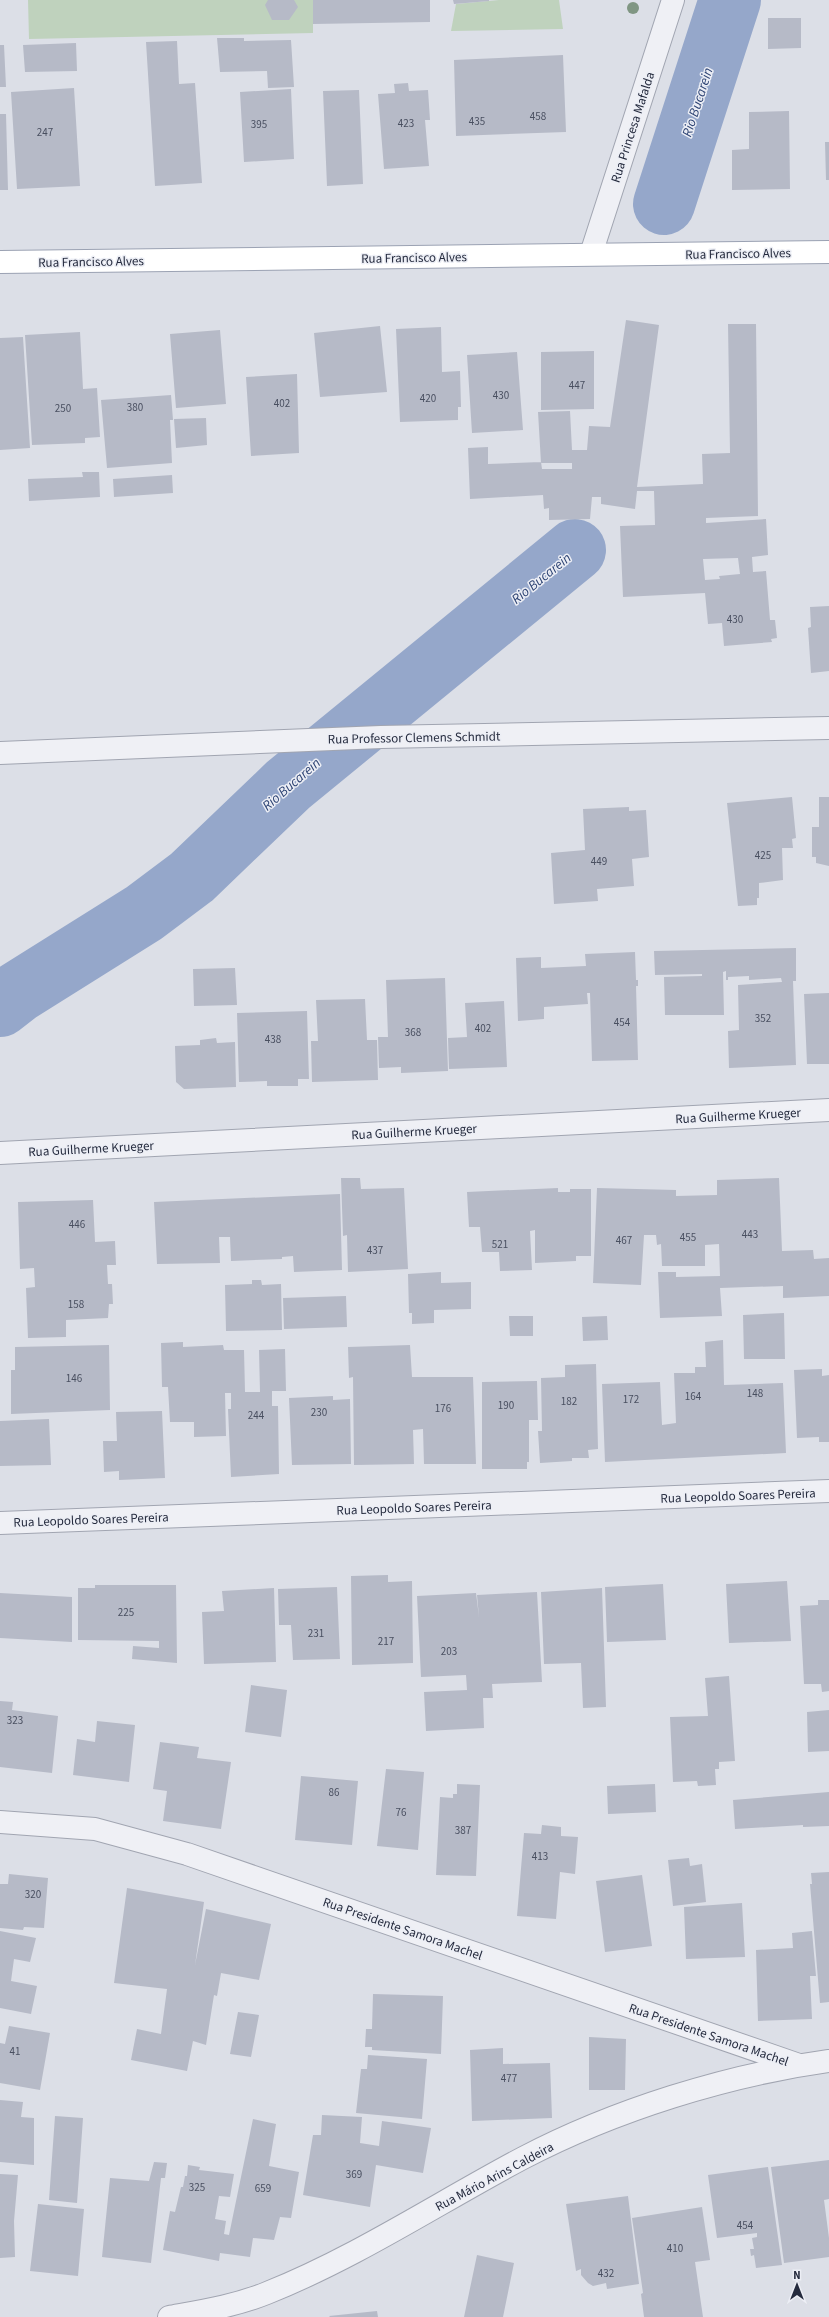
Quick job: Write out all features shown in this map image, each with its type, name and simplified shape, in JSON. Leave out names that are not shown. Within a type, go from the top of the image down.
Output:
[{"type":"main road","name":"Rua Francisco Alves","points":[[0,262],[829,252]]},
{"type":"street","name":"Rua Princesa Mafalda","points":[[591,254],[673,0]]},
{"type":"street","name":"Rua Professor Clemens Schmidt","points":[[0,753],[301,740],[829,728]]},
{"type":"street","name":"Rua Guilherme Krueger","points":[[0,1153],[829,1110]]},
{"type":"street","name":"Rua Leopoldo Soares Pereira","points":[[0,1522],[829,1491]]},
{"type":"street","name":"Rua Presidente Samora Machel","points":[[0,1822],[95,1829],[187,1854],[799,2065]]},
{"type":"street","name":"Rua Mário Arins Caldeira","points":[[169,2317],[222,2308],[266,2294],[367,2246],[525,2158],[618,2116],[674,2096],[799,2065],[829,2060]]},
{"type":"green space","points":[[28,0],[313,0],[313,33],[29,39]]},
{"type":"green space","points":[[499,0],[559,0],[563,29],[451,31],[456,4]]},
{"type":"building","points":[[268,0],[294,0],[298,7],[289,20],[272,20],[265,5]]},
{"type":"building","points":[[313,0],[430,0],[430,22],[313,24]]},
{"type":"building","points":[[453,0],[489,0],[489,1],[454,4]]},
{"type":"building","points":[[768,18],[801,18],[801,48],[768,49]]},
{"type":"building","points":[[217,38],[244,38],[244,41],[291,40],[294,87],[268,88],[267,71],[220,72]]},
{"type":"building","points":[[177,41],[179,84],[195,83],[202,183],[155,186],[146,42]]},
{"type":"building","points":[[76,43],[77,71],[25,72],[23,45]]},
{"type":"building","points":[[0,45],[4,45],[6,87],[0,87]]},
{"type":"building","points":[[563,55],[566,132],[456,136],[454,60]]},
{"type":"building","points":[[408,83],[409,91],[428,90],[430,120],[425,120],[429,166],[384,169],[378,94],[395,93],[394,84]]},
{"type":"building","points":[[74,88],[80,186],[17,189],[11,92]]},
{"type":"building","points":[[291,89],[294,159],[244,162],[240,92]]},
{"type":"building","points":[[359,90],[363,184],[327,186],[323,91]]},
{"type":"building","points":[[789,111],[790,189],[732,190],[732,150],[749,149],[749,112]]},
{"type":"building","points":[[0,114],[6,114],[8,190],[0,190]]},
{"type":"building","points":[[825,142],[829,142],[829,180],[826,180]]},
{"type":"building","points":[[626,320],[659,325],[637,487],[703,484],[702,454],[730,453],[728,324],[756,324],[758,516],[706,518],[706,523],[766,519],[768,555],[752,557],[753,572],[766,571],[770,620],[775,620],[777,638],[771,639],[772,642],[724,646],[722,623],[708,624],[705,593],[623,597],[620,526],[655,525],[654,491],[637,491],[635,509],[601,504],[601,497],[592,497],[590,519],[549,520],[549,508],[544,509],[543,495],[470,499],[468,448],[488,447],[488,464],[541,462],[538,412],[570,411],[572,450],[587,450],[589,426],[610,427]],"holes":[[[541,463],[572,463],[572,469],[542,469]],[[738,558],[740,574],[719,576],[720,579],[705,580],[703,559]]]},
{"type":"building","points":[[380,326],[387,392],[320,397],[314,333]]},
{"type":"building","points":[[441,327],[442,372],[460,371],[461,407],[458,407],[458,420],[400,422],[396,329]]},
{"type":"building","points":[[220,330],[226,404],[176,408],[170,334]]},
{"type":"building","points":[[80,332],[83,389],[97,388],[100,437],[85,438],[85,443],[32,445],[25,335]]},
{"type":"building","points":[[23,337],[30,448],[0,450],[0,338]]},
{"type":"building","points":[[594,351],[594,409],[541,410],[541,352]]},
{"type":"building","points":[[517,352],[523,430],[472,433],[467,355]]},
{"type":"building","points":[[297,374],[299,453],[251,456],[246,377]]},
{"type":"building","points":[[171,395],[173,420],[170,420],[172,463],[107,468],[101,400]]},
{"type":"building","points":[[206,418],[207,445],[176,448],[174,419]]},
{"type":"building","points":[[82,472],[99,472],[100,497],[29,501],[28,479],[83,477]]},
{"type":"building","points":[[172,475],[173,493],[114,497],[113,479]]},
{"type":"building","points":[[829,606],[829,671],[811,673],[808,628],[811,627],[810,607]]},
{"type":"building","points":[[792,797],[796,838],[792,839],[793,848],[782,848],[783,880],[759,883],[759,898],[757,898],[757,905],[738,906],[727,803]]},
{"type":"building","points":[[819,797],[829,797],[829,866],[816,863],[816,857],[812,857],[812,827],[819,827]]},
{"type":"building","points":[[629,807],[629,811],[646,810],[649,857],[632,859],[634,886],[597,889],[598,901],[554,904],[551,853],[585,850],[583,809]]},
{"type":"building","points":[[796,948],[796,981],[793,981],[796,1065],[729,1068],[728,1031],[739,1030],[738,985],[782,982],[781,978],[749,980],[749,976],[728,977],[728,980],[726,980],[726,971],[723,972],[724,1015],[665,1015],[664,977],[702,976],[702,974],[655,975],[654,951]]},
{"type":"building","points":[[635,952],[636,980],[638,980],[638,986],[636,986],[638,1060],[592,1061],[590,993],[587,993],[588,1004],[544,1007],[544,1019],[518,1021],[516,958],[541,957],[541,968],[586,966],[585,954]]},
{"type":"building","points":[[235,968],[237,1005],[194,1006],[193,969]]},
{"type":"building","points":[[445,978],[448,1071],[401,1073],[401,1067],[379,1068],[378,1037],[388,1037],[386,980]]},
{"type":"building","points":[[829,993],[829,1064],[807,1064],[804,994]]},
{"type":"building","points":[[365,999],[367,1040],[377,1040],[378,1080],[312,1082],[311,1041],[318,1041],[316,1000]]},
{"type":"building","points":[[504,1001],[507,1067],[449,1069],[448,1038],[467,1037],[465,1003]]},
{"type":"building","points":[[307,1011],[309,1079],[298,1079],[298,1086],[267,1086],[267,1081],[239,1082],[237,1013]]},
{"type":"building","points":[[216,1038],[217,1043],[235,1042],[236,1087],[184,1089],[176,1082],[175,1046],[200,1045],[200,1040]]},
{"type":"building","points":[[341,1178],[360,1178],[361,1189],[404,1188],[408,1269],[348,1272],[347,1235],[343,1236]]},
{"type":"building","points":[[779,1178],[782,1251],[813,1250],[814,1259],[829,1258],[829,1296],[783,1298],[783,1286],[720,1288],[722,1316],[660,1318],[658,1272],[676,1272],[676,1277],[720,1276],[719,1244],[705,1245],[705,1266],[662,1266],[661,1244],[657,1245],[656,1235],[644,1235],[641,1285],[593,1283],[597,1188],[676,1190],[676,1196],[717,1195],[717,1180]]},
{"type":"building","points":[[558,1188],[558,1192],[570,1192],[570,1189],[591,1189],[591,1256],[576,1256],[576,1261],[535,1263],[535,1230],[530,1231],[532,1270],[500,1271],[499,1252],[482,1252],[480,1227],[469,1227],[467,1192]]},
{"type":"building","points":[[340,1194],[342,1270],[294,1272],[293,1256],[282,1257],[282,1259],[231,1261],[230,1237],[219,1237],[220,1263],[157,1264],[154,1202]]},
{"type":"building","points":[[93,1200],[95,1242],[115,1241],[116,1265],[107,1265],[108,1284],[112,1284],[113,1304],[109,1304],[108,1318],[66,1320],[66,1337],[28,1338],[26,1288],[35,1287],[34,1268],[20,1269],[18,1202]]},
{"type":"building","points":[[441,1272],[441,1283],[471,1282],[471,1309],[434,1310],[434,1323],[412,1324],[412,1313],[409,1313],[408,1274]]},
{"type":"building","points":[[252,1280],[261,1280],[262,1285],[281,1284],[282,1330],[226,1331],[225,1285],[252,1284]]},
{"type":"building","points":[[346,1296],[347,1327],[284,1329],[283,1298]]},
{"type":"building","points":[[784,1313],[785,1359],[744,1359],[743,1315]]},
{"type":"building","points":[[509,1316],[533,1316],[533,1336],[510,1336]]},
{"type":"building","points":[[607,1316],[608,1340],[583,1341],[582,1317]]},
{"type":"building","points":[[723,1340],[724,1385],[783,1383],[786,1453],[605,1462],[602,1384],[660,1382],[662,1425],[676,1423],[674,1373],[695,1373],[695,1367],[706,1367],[705,1342]]},
{"type":"building","points":[[183,1342],[183,1347],[223,1345],[224,1350],[244,1350],[245,1392],[260,1392],[259,1350],[285,1349],[286,1391],[272,1391],[272,1406],[278,1406],[279,1474],[231,1477],[228,1409],[231,1409],[231,1393],[225,1393],[226,1436],[194,1437],[194,1422],[170,1422],[168,1387],[162,1387],[161,1343]]},
{"type":"building","points":[[109,1345],[110,1410],[11,1414],[11,1370],[15,1370],[15,1347]]},
{"type":"building","points":[[410,1345],[412,1377],[473,1377],[476,1464],[424,1464],[423,1429],[413,1430],[414,1464],[354,1465],[353,1377],[349,1378],[348,1347]]},
{"type":"building","points":[[596,1364],[598,1449],[588,1450],[589,1458],[572,1458],[572,1461],[540,1463],[538,1431],[542,1431],[541,1378],[565,1377],[565,1365]]},
{"type":"building","points":[[822,1369],[822,1376],[829,1375],[829,1442],[819,1442],[819,1437],[797,1438],[794,1370]]},
{"type":"building","points":[[537,1381],[538,1420],[529,1420],[529,1462],[527,1462],[527,1469],[482,1469],[482,1382]]},
{"type":"building","points":[[333,1396],[333,1400],[350,1399],[351,1464],[292,1465],[289,1398]]},
{"type":"building","points":[[162,1411],[165,1478],[119,1480],[119,1471],[104,1472],[103,1441],[117,1441],[116,1412]]},
{"type":"building","points":[[49,1419],[51,1465],[0,1466],[0,1421]]},
{"type":"building","points":[[388,1575],[388,1582],[412,1581],[413,1663],[352,1665],[351,1576]]},
{"type":"building","points":[[787,1581],[791,1641],[729,1643],[726,1584]]},
{"type":"building","points":[[663,1584],[666,1640],[607,1642],[605,1587]]},
{"type":"building","points":[[95,1585],[176,1585],[177,1663],[132,1659],[133,1646],[159,1648],[159,1641],[78,1640],[78,1588],[95,1588]]},
{"type":"building","points":[[337,1587],[340,1659],[293,1660],[291,1625],[279,1625],[278,1589]]},
{"type":"building","points":[[274,1588],[276,1662],[204,1664],[202,1612],[224,1611],[222,1591]]},
{"type":"building","points":[[602,1588],[606,1707],[583,1708],[581,1663],[544,1664],[541,1592]]},
{"type":"building","points":[[537,1592],[542,1682],[492,1684],[493,1698],[483,1698],[484,1728],[426,1731],[424,1692],[467,1690],[466,1675],[421,1677],[417,1596],[476,1593],[479,1617],[477,1595]]},
{"type":"building","points":[[0,1593],[72,1597],[72,1642],[0,1638]]},
{"type":"building","points":[[818,1600],[829,1600],[829,1691],[822,1692],[821,1684],[804,1684],[800,1606],[818,1605]]},
{"type":"building","points":[[729,1676],[735,1761],[719,1762],[719,1769],[715,1769],[716,1785],[698,1786],[697,1781],[673,1782],[670,1717],[708,1716],[705,1678]]},
{"type":"building","points":[[251,1685],[287,1690],[281,1737],[245,1732]]},
{"type":"building","points":[[0,1701],[13,1702],[12,1710],[58,1716],[52,1773],[0,1767]]},
{"type":"building","points":[[829,1710],[829,1751],[808,1752],[807,1712]]},
{"type":"building","points":[[97,1721],[135,1725],[129,1782],[73,1775],[77,1739],[95,1742]]},
{"type":"building","points":[[160,1742],[199,1747],[197,1758],[231,1762],[221,1829],[163,1821],[167,1791],[153,1789]]},
{"type":"building","points":[[386,1769],[424,1772],[418,1850],[377,1846]]},
{"type":"building","points":[[301,1776],[358,1781],[352,1845],[295,1840]]},
{"type":"building","points":[[457,1784],[480,1785],[476,1876],[436,1875],[440,1797],[453,1798],[453,1794],[457,1794]]},
{"type":"building","points":[[655,1784],[656,1812],[608,1814],[607,1786]]},
{"type":"building","points":[[829,1792],[829,1826],[803,1827],[803,1825],[735,1829],[733,1800]]},
{"type":"building","points":[[542,1825],[561,1827],[561,1836],[578,1837],[575,1874],[560,1872],[556,1919],[517,1916],[524,1833],[541,1834]]},
{"type":"building","points":[[689,1858],[690,1866],[702,1864],[706,1902],[673,1906],[668,1860]]},
{"type":"building","points":[[829,1872],[829,2002],[820,2003],[810,1884],[812,1884],[811,1873]]},
{"type":"building","points":[[9,1874],[48,1878],[44,1928],[24,1927],[23,1930],[0,1928],[0,1884],[8,1884]]},
{"type":"building","points":[[642,1875],[652,1946],[605,1952],[596,1881]]},
{"type":"building","points":[[127,1888],[204,1902],[195,1965],[206,1909],[271,1924],[259,1980],[221,1973],[217,1996],[214,1995],[206,2045],[193,2041],[187,2071],[131,2060],[137,2029],[161,2034],[167,1989],[114,1983]]},
{"type":"building","points":[[742,1903],[745,1957],[686,1959],[684,1907]]},
{"type":"building","points":[[0,1931],[36,1938],[30,1962],[14,1959],[11,1981],[37,1986],[31,2014],[0,2008]]},
{"type":"building","points":[[812,1931],[816,1976],[810,1976],[812,2019],[758,2021],[756,1950],[793,1948],[792,1933]]},
{"type":"building","points":[[373,1994],[443,1996],[441,2054],[372,2050],[372,2047],[365,2047],[366,2029],[372,2029]]},
{"type":"building","points":[[238,2012],[259,2015],[251,2057],[230,2054]]},
{"type":"building","points":[[9,2026],[50,2033],[40,2090],[0,2083],[0,2043],[5,2044]]},
{"type":"building","points":[[589,2037],[626,2039],[625,2090],[589,2090]]},
{"type":"building","points":[[503,2048],[503,2064],[550,2063],[552,2118],[472,2121],[470,2050]]},
{"type":"building","points":[[368,2055],[427,2059],[422,2119],[356,2113],[361,2069],[367,2069]]},
{"type":"building","points":[[0,2100],[23,2102],[21,2117],[34,2118],[34,2165],[0,2162]]},
{"type":"building","points":[[322,2115],[362,2117],[360,2143],[379,2146],[382,2121],[431,2128],[423,2173],[376,2165],[370,2207],[303,2195],[313,2135],[321,2135]]},
{"type":"building","points":[[55,2116],[83,2118],[77,2203],[49,2200]]},
{"type":"building","points":[[253,2119],[276,2124],[269,2166],[299,2172],[291,2218],[280,2217],[274,2240],[253,2238],[250,2257],[220,2253],[219,2261],[163,2250],[170,2211],[175,2212],[181,2187],[183,2187],[185,2176],[187,2176],[188,2165],[200,2167],[199,2170],[234,2174],[230,2197],[219,2196],[215,2219],[226,2221],[224,2234],[229,2235]]},
{"type":"building","points":[[829,2160],[829,2199],[824,2200],[829,2238],[829,2257],[784,2263],[771,2167]]},
{"type":"building","points":[[154,2162],[167,2163],[165,2178],[161,2178],[151,2263],[102,2257],[110,2178],[149,2181]]},
{"type":"building","points":[[768,2167],[782,2265],[756,2268],[754,2255],[751,2256],[750,2249],[754,2249],[752,2238],[757,2237],[757,2233],[717,2238],[708,2175]]},
{"type":"building","points":[[0,2174],[18,2175],[14,2221],[15,2257],[0,2258]]},
{"type":"building","points":[[628,2196],[639,2284],[607,2289],[606,2283],[593,2286],[581,2275],[581,2269],[576,2271],[566,2204]]},
{"type":"building","points":[[38,2204],[84,2209],[78,2276],[30,2271]]},
{"type":"building","points":[[702,2207],[710,2260],[695,2262],[703,2317],[644,2317],[641,2294],[643,2293],[632,2218]]},
{"type":"building","points":[[477,2255],[514,2263],[503,2317],[464,2317]]},
{"type":"building","points":[[377,2311],[378,2317],[329,2316]]},
{"type":"waterway","name":"Rio Bucarein","points":[[664,204],[730,0]]},
{"type":"waterway","name":"Rio Bucarein","points":[[0,1006],[18,992],[144,913],[192,877],[288,785],[575,550]]}]
